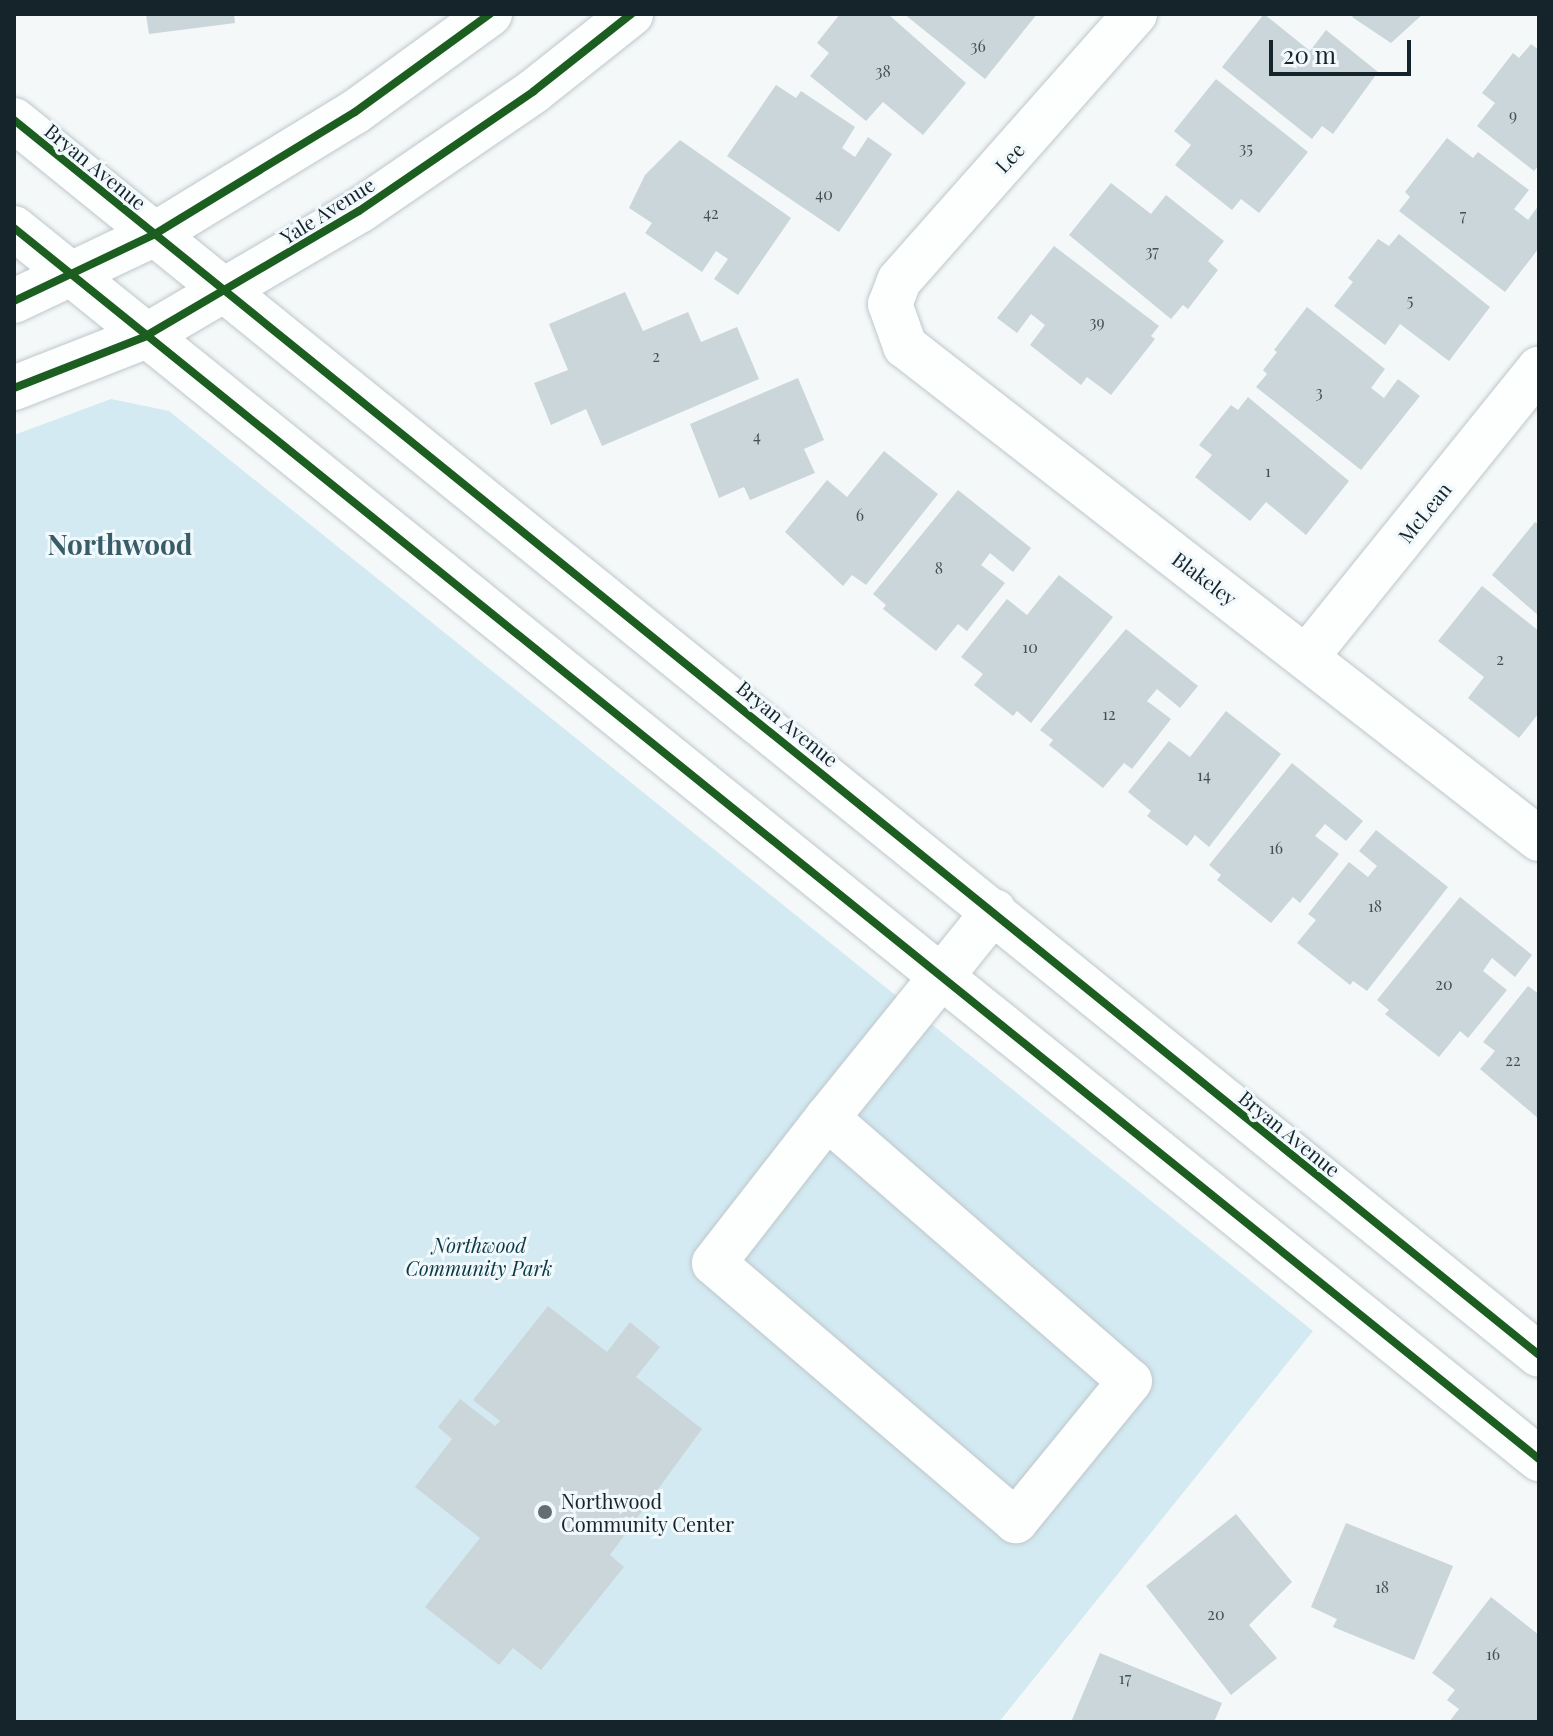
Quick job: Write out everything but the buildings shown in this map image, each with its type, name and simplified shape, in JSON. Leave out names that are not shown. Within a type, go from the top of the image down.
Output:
[{"type":"main road","points":[[14,301],[73,277],[155,234],[355,112],[490,14]]},
{"type":"main road","name":"Yale Avenue","points":[[14,388],[144,337],[359,211],[534,91],[631,14]]},
{"type":"main road","name":"Lee","points":[[890,304],[899,281],[929,243],[1135,14]]},
{"type":"main road","name":"Bryan Avenue","points":[[14,120],[1539,1355]]},
{"type":"main road","points":[[14,228],[144,337],[1539,1459]]},
{"type":"main road","name":"Blakeley","points":[[890,304],[905,346],[932,371],[1308,655],[1539,839]]},
{"type":"main road","name":"McLean","points":[[1308,655],[1539,369]]},
{"type":"main road","points":[[827,1118],[1130,1381],[1016,1521],[714,1263],[827,1118],[994,911]]},
{"type":"green space","name":"Northwood Community Park","points":[[111,399],[169,411],[1313,1331],[999,1722],[14,1722],[14,435]]},
{"type":"cycle path","points":[[14,301],[155,234],[355,112],[490,14]]},
{"type":"cycle path","points":[[14,388],[144,337],[359,211],[534,91],[631,14]]},
{"type":"cycle path","points":[[14,120],[1539,1355]]},
{"type":"cycle path","points":[[14,228],[1539,1459]]},
{"type":"place","name":"Northwood Community Center","points":[[545,1512]]},
{"type":"district","name":"Northwood","points":[[120,544]]}]
